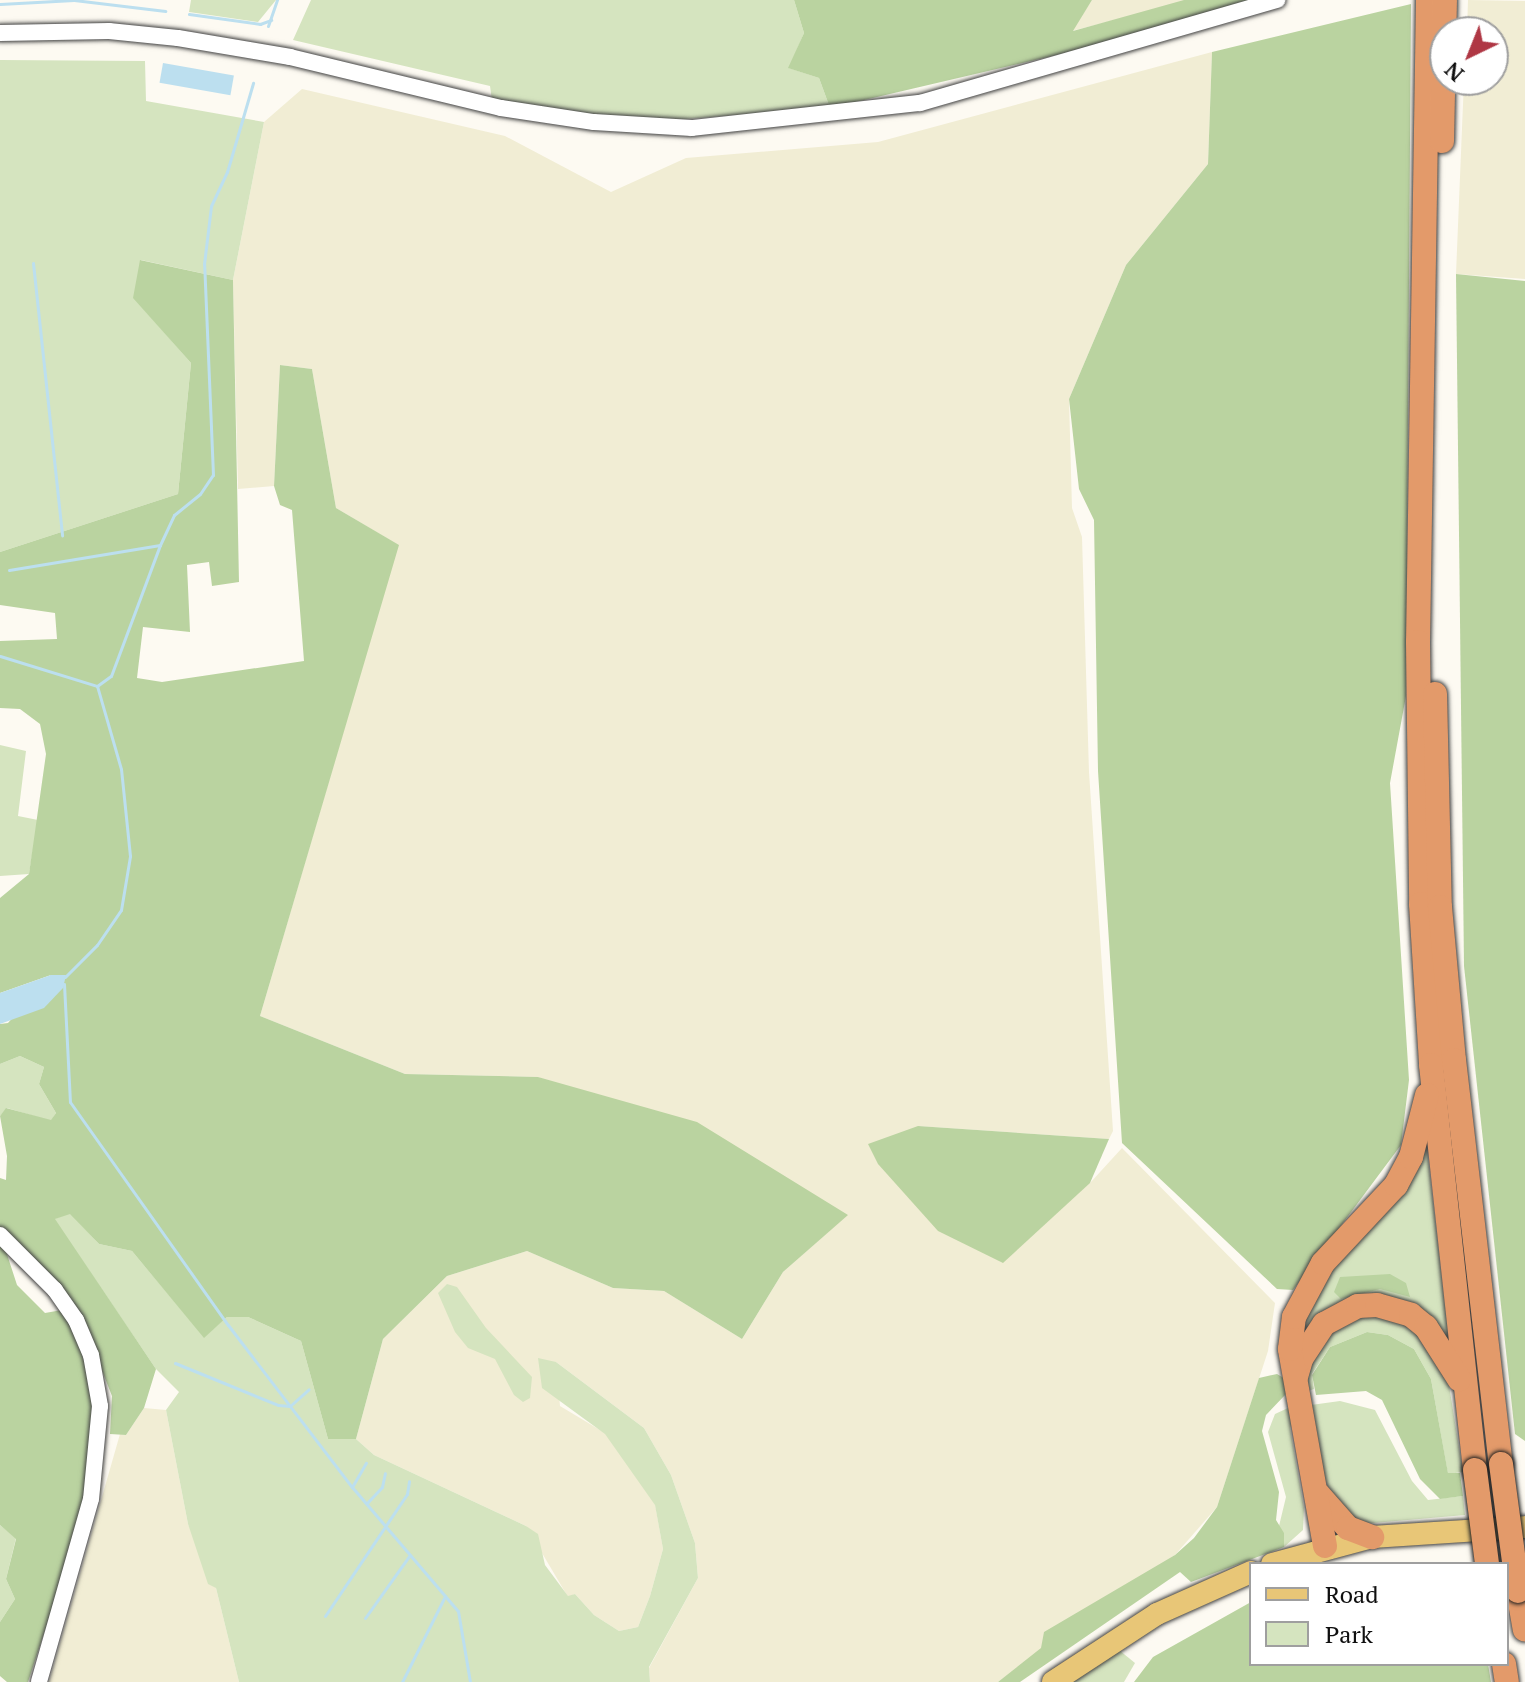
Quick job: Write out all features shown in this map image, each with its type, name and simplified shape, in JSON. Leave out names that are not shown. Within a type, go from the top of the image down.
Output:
[{"type":"highway","points":[[1436,7],[1418,657],[1421,904],[1431,1065],[1487,1562]]},
{"type":"highway","points":[[1436,7],[1433,640],[1440,907],[1501,1464],[1525,1629]]},
{"type":"highway","points":[[1325,1546],[1290,1349],[1298,1301],[1323,1263],[1396,1185],[1424,1114],[1431,1065]]},
{"type":"highway","points":[[1295,1381],[1301,1359],[1324,1324],[1368,1306],[1411,1315],[1456,1370],[1467,1400]]},
{"type":"highway","points":[[1313,1484],[1334,1517],[1372,1537]]},
{"type":"main road","points":[[1278,1562],[1325,1546],[1372,1537],[1525,1527]]},
{"type":"main road","points":[[1053,1682],[1157,1614],[1249,1573]]},
{"type":"street","points":[[0,33],[109,31],[178,38],[290,57],[501,108],[594,122],[692,128],[920,103],[1277,0]]},
{"type":"street","points":[[0,1235],[55,1290],[76,1320],[91,1355],[100,1406],[91,1499],[39,1682]]},
{"type":"shaded area","points":[[1092,0],[1192,0],[1072,31]]},
{"type":"shaded area","points":[[1468,0],[1525,1],[1525,279],[1456,274],[1463,96],[1509,96],[1509,16],[1468,16]]},
{"type":"shaded area","points":[[1212,52],[1208,164],[1126,265],[1069,399],[1072,508],[1082,537],[1089,772],[1113,1131],[1109,1139],[918,1126],[1090,1183],[1122,1148],[1275,1303],[1268,1351],[1217,1507],[1175,1555],[998,1682],[650,1682],[649,1668],[698,1578],[695,1543],[671,1475],[644,1428],[556,1362],[560,1406],[605,1433],[655,1504],[663,1549],[650,1596],[638,1627],[619,1631],[594,1615],[575,1594],[568,1597],[526,1526],[374,1455],[356,1439],[383,1339],[447,1276],[527,1251],[613,1288],[664,1291],[742,1339],[783,1272],[847,1215],[538,1077],[405,1074],[260,1016],[398,545],[336,508],[312,369],[280,365],[274,486],[238,489],[233,280],[264,122],[302,89],[505,136],[611,192],[686,158],[878,142]]},
{"type":"shaded area","points":[[144,1408],[166,1410],[188,1524],[216,1588],[239,1682],[49,1682],[120,1434],[126,1435]]},
{"type":"green space","points":[[191,0],[276,0],[258,22],[189,12]]},
{"type":"green space","points":[[311,0],[794,0],[804,33],[789,68],[819,78],[830,108],[672,120],[592,117],[492,100],[490,86],[293,40]]},
{"type":"green space","points":[[794,0],[1092,0],[1073,31],[1184,0],[1257,0],[1061,54],[830,108],[819,78],[788,68],[804,33]]},
{"type":"green space","points":[[1411,4],[1406,696],[1390,783],[1409,1080],[1401,1145],[1293,1290],[1277,1289],[1122,1143],[1098,771],[1094,520],[1079,489],[1069,399],[1126,265],[1208,164],[1212,52]]},
{"type":"green space","points":[[0,60],[145,61],[146,101],[264,122],[233,280],[141,260],[134,298],[191,363],[178,494],[0,552]]},
{"type":"green space","points":[[140,260],[233,280],[239,582],[212,586],[209,562],[187,565],[190,632],[143,627],[137,678],[162,682],[304,661],[292,510],[280,505],[274,486],[280,365],[312,369],[336,508],[399,545],[260,1016],[405,1074],[538,1077],[697,1122],[848,1215],[783,1272],[742,1339],[664,1291],[613,1288],[527,1251],[447,1276],[383,1339],[356,1439],[328,1439],[301,1341],[248,1317],[227,1317],[204,1338],[132,1251],[99,1244],[70,1214],[55,1219],[156,1369],[144,1408],[126,1435],[110,1434],[112,1396],[83,1322],[4,1245],[17,1285],[45,1313],[62,1310],[77,1337],[93,1391],[94,1451],[76,1536],[28,1682],[7,1682],[0,1676],[0,1622],[15,1599],[6,1579],[16,1539],[0,1525],[0,1178],[6,1180],[7,1156],[0,1116],[6,1108],[51,1120],[56,1113],[39,1084],[44,1067],[20,1056],[0,1064],[0,1024],[8,1023],[51,975],[0,993],[0,898],[29,874],[46,754],[40,724],[20,709],[0,708],[0,641],[57,639],[55,613],[0,605],[0,552],[178,494],[191,363],[133,298]]},
{"type":"green space","points":[[1456,274],[1525,281],[1525,1441],[1515,1434],[1464,966]]},
{"type":"green space","points":[[0,745],[26,751],[18,816],[38,820],[29,874],[0,876]]},
{"type":"green space","points":[[20,1056],[44,1067],[39,1084],[56,1113],[51,1121],[7,1108],[0,1116],[0,1064]]},
{"type":"green space","points":[[918,1126],[1109,1139],[1090,1183],[1003,1263],[938,1231],[878,1164],[868,1144]]},
{"type":"green space","points":[[1426,1141],[1449,1341],[1378,1300],[1300,1353],[1306,1304]]},
{"type":"green space","points":[[70,1213],[99,1244],[132,1251],[204,1337],[227,1317],[248,1317],[301,1341],[328,1439],[356,1439],[374,1455],[526,1526],[538,1534],[545,1565],[568,1596],[575,1594],[594,1615],[619,1631],[638,1627],[650,1596],[663,1549],[655,1505],[605,1434],[542,1388],[538,1358],[556,1362],[644,1428],[671,1475],[695,1543],[698,1578],[649,1667],[650,1682],[239,1682],[216,1588],[208,1584],[188,1524],[166,1410],[179,1392],[156,1369],[54,1219]]},
{"type":"green space","points":[[1390,1274],[1406,1283],[1410,1297],[1380,1289],[1341,1299],[1334,1292],[1340,1277]]},
{"type":"green space","points":[[447,1284],[457,1287],[486,1328],[532,1377],[530,1398],[523,1402],[514,1395],[495,1359],[468,1348],[455,1332],[438,1293]]},
{"type":"green space","points":[[1359,1313],[1408,1320],[1447,1373],[1463,1472],[1448,1474],[1431,1379],[1414,1349],[1388,1335],[1367,1332],[1330,1347],[1312,1374],[1314,1389],[1305,1392],[1308,1362],[1317,1343]]},
{"type":"green space","points":[[1367,1332],[1388,1335],[1414,1349],[1431,1379],[1448,1473],[1460,1473],[1463,1496],[1440,1499],[1420,1479],[1382,1400],[1366,1391],[1316,1395],[1312,1375],[1330,1347]]},
{"type":"green space","points":[[1277,1374],[1287,1380],[1286,1394],[1266,1415],[1262,1431],[1279,1492],[1276,1520],[1284,1533],[1284,1547],[1191,1582],[1180,1572],[1020,1682],[998,1682],[1041,1648],[1044,1632],[1175,1555],[1194,1538],[1217,1507],[1259,1378]]},
{"type":"green space","points":[[1340,1401],[1375,1410],[1412,1481],[1428,1500],[1463,1496],[1465,1515],[1355,1522],[1336,1506],[1324,1477],[1311,1405]]},
{"type":"green space","points":[[1288,1408],[1294,1417],[1290,1428],[1304,1508],[1303,1530],[1284,1547],[1279,1526],[1286,1497],[1268,1432],[1275,1414]]},
{"type":"green space","points":[[0,1525],[16,1538],[6,1579],[15,1599],[0,1622]]},
{"type":"green space","points":[[1249,1603],[1249,1666],[1488,1666],[1491,1682],[1134,1682],[1153,1657]]},
{"type":"green space","points":[[1119,1650],[1135,1663],[1124,1682],[1067,1682]]},
{"type":"water","points":[[163,63],[234,76],[230,95],[160,83]]},
{"type":"water","points":[[51,975],[66,975],[63,988],[44,1008],[0,1024],[0,993]]},
{"type":"waterway","points":[[0,4],[74,0],[165,11]]},
{"type":"waterway","points":[[268,26],[277,0]]},
{"type":"waterway","points":[[189,14],[260,24],[271,20]]},
{"type":"waterway","points":[[9,570],[160,545],[174,515],[200,494],[213,475],[204,264],[211,206],[227,172],[253,83]]},
{"type":"waterway","points":[[33,263],[62,535]]},
{"type":"waterway","points":[[0,656],[97,686],[111,676],[160,545]]},
{"type":"waterway","points":[[65,977],[97,945],[121,910],[130,856],[121,769],[97,686]]},
{"type":"waterway","points":[[64,984],[70,1102],[228,1325],[352,1487],[458,1611],[470,1682]]},
{"type":"waterway","points":[[175,1363],[278,1405],[290,1406],[309,1389]]},
{"type":"waterway","points":[[352,1487],[366,1463]]},
{"type":"waterway","points":[[367,1503],[382,1487],[385,1473]]},
{"type":"waterway","points":[[325,1616],[407,1494],[409,1481]]},
{"type":"waterway","points":[[365,1618],[409,1556]]},
{"type":"waterway","points":[[402,1682],[445,1596]]}]
